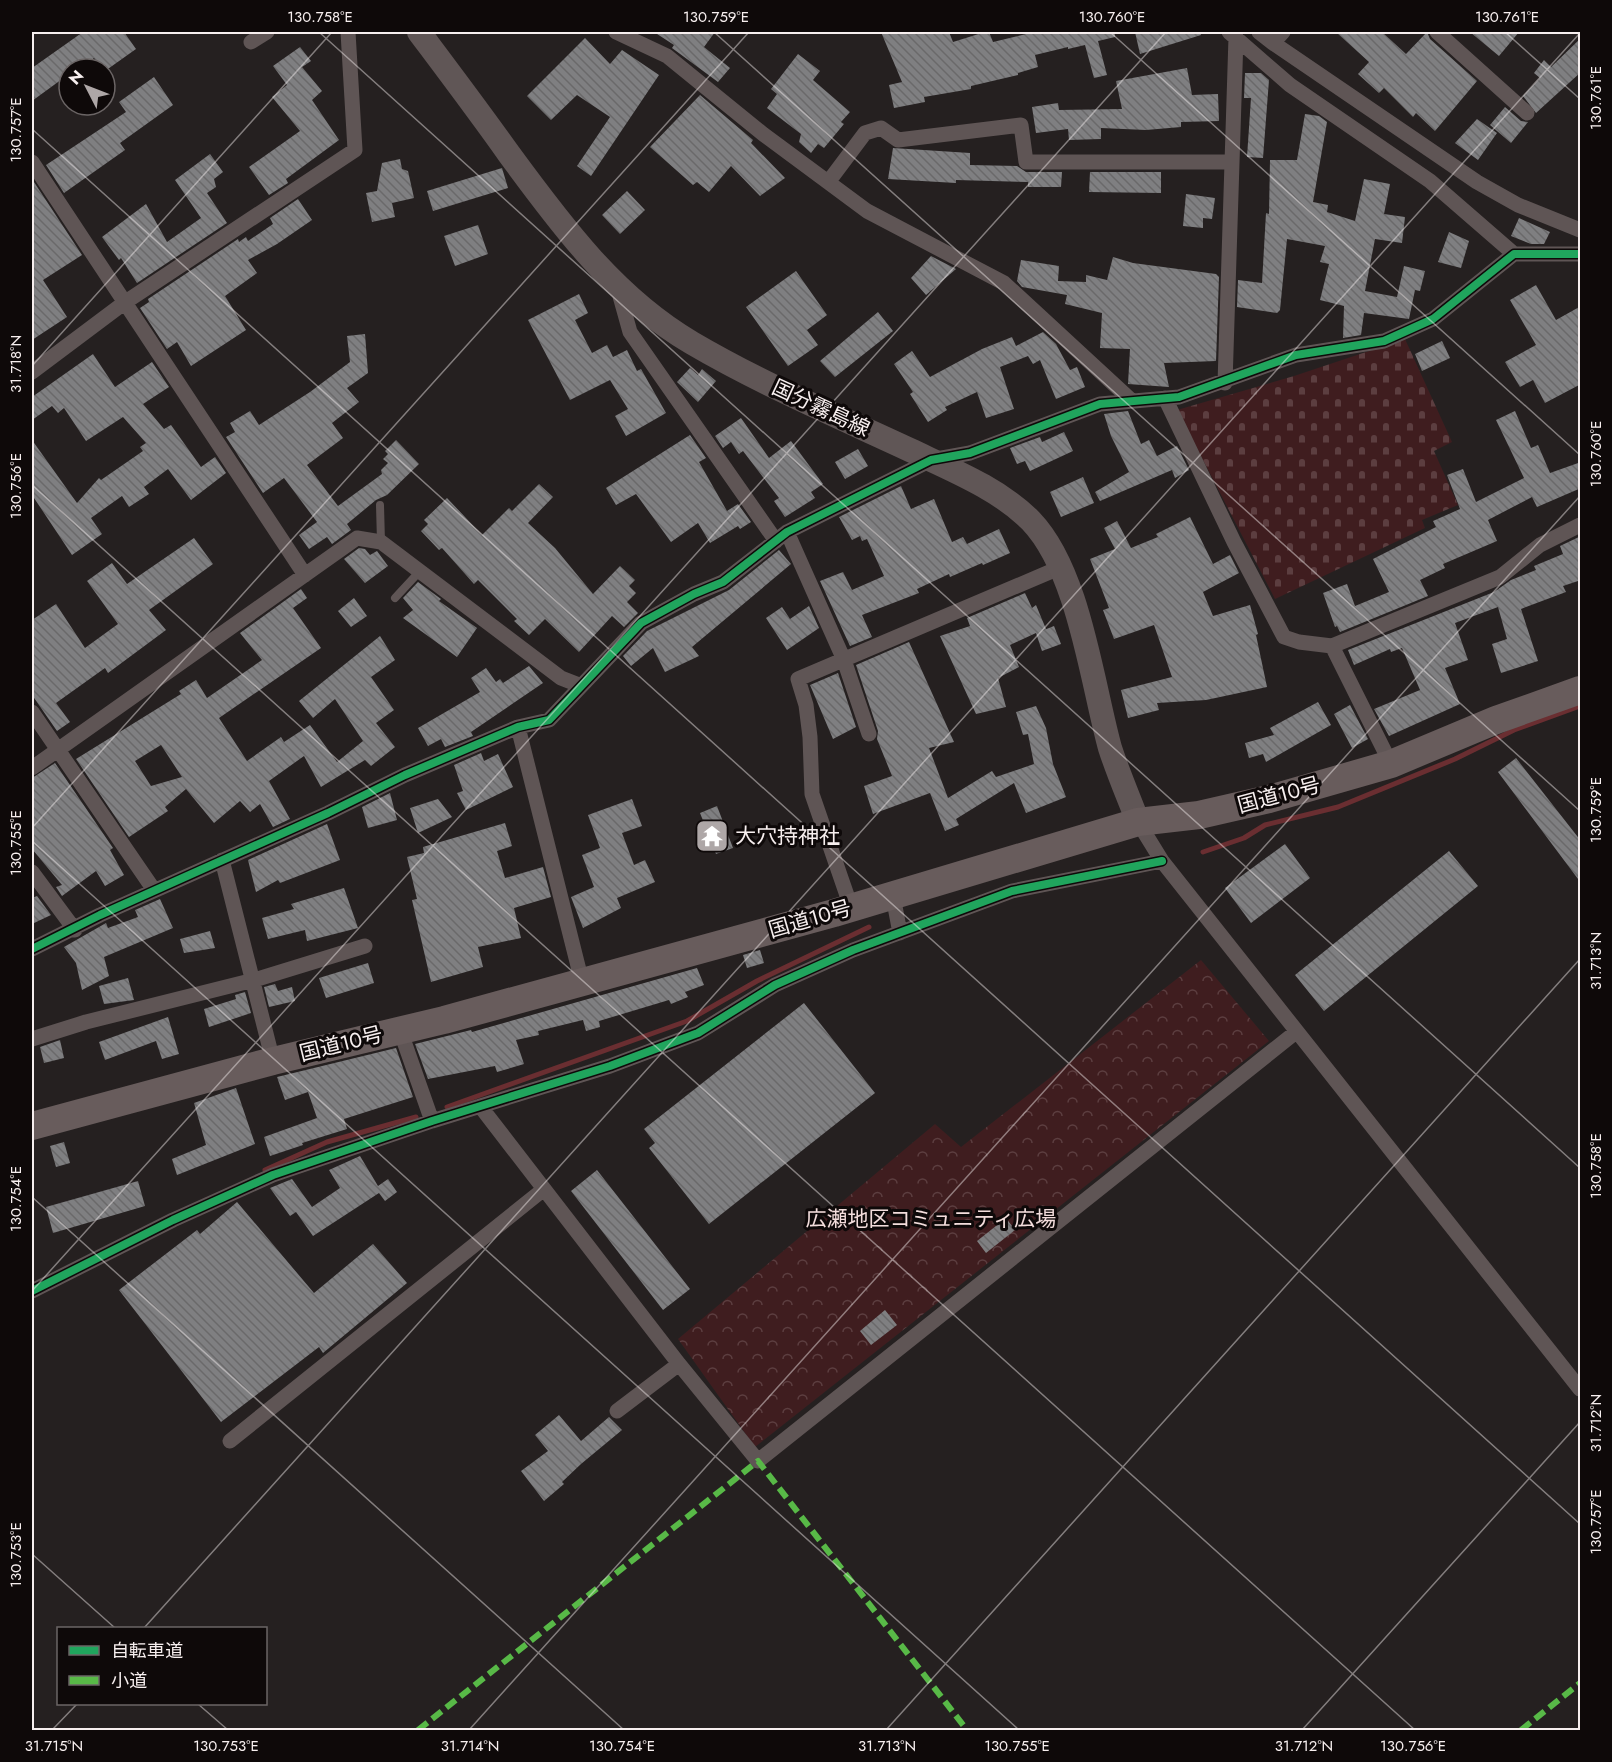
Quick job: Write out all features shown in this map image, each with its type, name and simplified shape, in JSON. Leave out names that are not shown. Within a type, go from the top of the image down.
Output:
[{"type":"highway","name":"国道10号","points":[[32,1126],[273,1061],[582,982],[893,896],[1138,822],[1199,815],[1257,802],[1391,764],[1496,720],[1581,690]]},
{"type":"main road","name":"国分霧島線","points":[[419,32],[542,201],[616,284],[689,341],[730,365],[931,460],[1011,504],[1032,522],[1059,568],[1073,601],[1111,751],[1138,822]]},
{"type":"street","points":[[251,42],[267,32]]},
{"type":"street","points":[[32,372],[124,303],[354,150],[348,32]]},
{"type":"street","points":[[616,32],[667,56],[763,134],[867,211],[1004,283],[1132,401]]},
{"type":"street","points":[[1258,32],[1278,37],[1477,182],[1518,205],[1581,230]]},
{"type":"street","points":[[1437,32],[1527,113]]},
{"type":"street","points":[[1225,383],[1232,162],[1232,34]]},
{"type":"street","points":[[1232,34],[1290,85],[1430,181],[1514,254]]},
{"type":"street","points":[[829,181],[865,133],[881,128],[898,140],[1021,125],[1026,162],[1232,162]]},
{"type":"street","points":[[32,162],[305,575]]},
{"type":"street","points":[[32,949],[75,930],[100,915],[328,813],[405,775],[518,727],[549,720],[579,685],[641,623],[694,594],[723,582],[782,536],[931,460],[970,453],[1100,404],[1179,397],[1225,383],[1296,356],[1324,349],[1355,348],[1408,332],[1433,319],[1514,254],[1581,254]]},
{"type":"street","points":[[616,284],[630,332],[782,536],[844,660],[869,734]]},
{"type":"street","points":[[1165,398],[1234,542],[1284,637],[1299,642],[1332,646],[1500,577],[1540,545],[1581,525]]},
{"type":"street","points":[[32,768],[357,538],[381,542],[561,678],[579,685]]},
{"type":"street","points":[[850,907],[812,794],[810,737],[806,705],[798,679],[948,613],[1059,568]]},
{"type":"street","points":[[1332,646],[1391,764]]},
{"type":"street","points":[[32,712],[154,890]]},
{"type":"street","points":[[518,727],[582,982]]},
{"type":"street","points":[[1138,822],[1162,861],[1581,1389]]},
{"type":"street","points":[[222,860],[273,1061]]},
{"type":"street","points":[[32,1291],[173,1220],[273,1175],[432,1121],[610,1065],[698,1033],[775,985],[853,950],[1012,891],[1162,861]]},
{"type":"street","points":[[32,872],[75,930]]},
{"type":"street","points":[[893,896],[900,933]]},
{"type":"street","points":[[32,1039],[86,1022],[254,980],[365,946]]},
{"type":"street","points":[[400,1030],[432,1121]]},
{"type":"street","points":[[480,1106],[679,1364],[758,1461],[1296,1032]]},
{"type":"street","points":[[230,1441],[544,1189]]},
{"type":"street","points":[[617,1411],[679,1364]]},
{"type":"lane","points":[[380,504],[381,542]]},
{"type":"lane","points":[[395,598],[421,570]]},
{"type":"green space","points":[[1405,339],[1452,442],[1434,451],[1458,505],[1422,520],[1425,528],[1275,599],[1177,410],[1294,376]]},
{"type":"green space","name":"広瀬地区コミュニティ広場","points":[[1201,960],[1269,1041],[755,1447],[678,1339],[935,1124],[961,1147]]},
{"type":"building","points":[[83,32],[124,32],[136,49],[117,62],[117,57],[57,57],[57,83],[32,101],[32,68]]},
{"type":"building","points":[[654,32],[715,32],[704,47],[730,68],[718,82],[672,48],[674,45]]},
{"type":"building","points":[[881,32],[949,32],[953,42],[985,32],[989,32],[993,42],[1034,32],[1115,32],[1115,37],[1098,41],[1107,75],[1094,78],[1085,45],[1068,49],[1068,47],[1035,55],[1038,67],[1018,73],[1018,75],[971,86],[971,89],[924,97],[925,102],[894,108],[889,85],[902,82]]},
{"type":"building","points":[[1135,32],[1200,32],[1201,35],[1140,54]]},
{"type":"building","points":[[1336,32],[1382,32],[1406,54],[1427,32],[1430,39],[1477,81],[1435,131],[1416,113],[1413,117],[1384,88],[1379,93],[1358,74],[1369,62]]},
{"type":"building","points":[[1470,32],[1519,32],[1499,56]]},
{"type":"building","points":[[585,38],[610,64],[622,50],[659,75],[591,176],[577,166],[610,117],[577,95],[551,120],[527,96]]},
{"type":"building","points":[[1581,38],[1581,72],[1536,113],[1523,96],[1540,78],[1534,73],[1544,60],[1551,67]]},
{"type":"building","points":[[300,47],[311,61],[302,67],[322,91],[312,100],[339,140],[286,179],[288,183],[269,195],[249,167],[300,131],[272,97],[287,85],[273,66]]},
{"type":"building","points":[[798,54],[820,71],[813,80],[850,112],[841,122],[844,124],[824,148],[818,144],[811,153],[799,142],[801,134],[767,108],[777,94],[771,89]]},
{"type":"building","points":[[1187,68],[1192,95],[1218,94],[1219,121],[1181,122],[1181,127],[1146,130],[1101,128],[1101,139],[1069,140],[1068,129],[1036,133],[1032,107],[1058,103],[1059,110],[1122,109],[1116,81]]},
{"type":"building","points":[[1245,73],[1261,73],[1269,80],[1263,158],[1247,157],[1251,98],[1244,98]]},
{"type":"building","points":[[154,77],[173,105],[120,143],[125,150],[64,193],[46,165],[126,112],[119,102]]},
{"type":"building","points":[[700,95],[753,140],[751,143],[785,178],[760,196],[731,166],[709,192],[697,182],[693,185],[650,147]]},
{"type":"building","points":[[1505,107],[1521,121],[1528,122],[1511,143],[1490,125]]},
{"type":"building","points":[[1305,114],[1319,116],[1327,122],[1313,202],[1328,205],[1327,212],[1355,221],[1364,179],[1390,184],[1384,214],[1405,217],[1402,243],[1375,239],[1365,291],[1397,297],[1404,266],[1425,271],[1420,291],[1415,290],[1409,319],[1364,313],[1361,335],[1343,338],[1344,306],[1320,300],[1329,264],[1320,262],[1325,246],[1287,239],[1280,310],[1277,313],[1237,307],[1238,280],[1262,283],[1266,213],[1269,214],[1270,160],[1297,160]]},
{"type":"building","points":[[1477,119],[1497,133],[1478,160],[1455,143]]},
{"type":"building","points":[[893,148],[970,153],[970,165],[1017,166],[1026,172],[1062,172],[1061,187],[1028,187],[1028,182],[956,180],[956,183],[888,179]]},
{"type":"building","points":[[210,154],[223,172],[214,179],[216,187],[207,193],[227,223],[137,283],[121,258],[119,260],[102,237],[146,204],[167,242],[201,218],[175,180]]},
{"type":"building","points":[[400,159],[402,169],[408,171],[414,198],[392,203],[395,217],[372,222],[366,193],[377,191],[382,163]]},
{"type":"building","points":[[502,168],[508,188],[433,211],[427,191]]},
{"type":"building","points":[[1090,172],[1161,172],[1161,193],[1089,192]]},
{"type":"building","points":[[32,179],[82,255],[43,280],[67,317],[32,340]]},
{"type":"building","points":[[627,191],[645,210],[620,234],[602,215]]},
{"type":"building","points":[[1186,194],[1215,198],[1212,219],[1203,218],[1203,228],[1183,226]]},
{"type":"building","points":[[298,199],[312,220],[277,244],[248,260],[257,273],[225,296],[246,330],[191,366],[177,342],[167,349],[140,308],[149,302],[148,299],[238,239],[239,242],[246,237],[248,241],[273,224],[270,218]]},
{"type":"building","points":[[1519,218],[1550,232],[1544,244],[1531,244],[1511,236]]},
{"type":"building","points":[[478,225],[488,254],[455,266],[444,236]]},
{"type":"building","points":[[1449,232],[1469,241],[1461,268],[1438,262]]},
{"type":"building","points":[[931,256],[956,269],[926,295],[911,278]]},
{"type":"building","points":[[1113,257],[1133,263],[1216,274],[1219,277],[1216,361],[1164,363],[1169,387],[1128,384],[1130,349],[1100,348],[1102,313],[1065,304],[1067,295],[1022,287],[1017,281],[1021,260],[1059,266],[1058,281],[1086,282],[1086,275],[1107,280]]},
{"type":"building","points":[[796,271],[827,315],[807,330],[818,345],[788,366],[746,307]]},
{"type":"building","points":[[1536,285],[1556,320],[1581,306],[1581,384],[1545,403],[1533,380],[1520,387],[1505,362],[1536,345],[1510,300]]},
{"type":"building","points":[[579,294],[588,313],[575,320],[592,353],[607,345],[613,357],[627,350],[637,371],[641,369],[666,413],[626,436],[615,416],[628,409],[610,380],[570,400],[528,320]]},
{"type":"building","points":[[878,312],[893,331],[835,377],[820,361]]},
{"type":"building","points":[[1043,332],[1056,344],[1070,370],[1077,367],[1085,387],[1056,399],[1040,360],[1033,364],[1028,356],[1000,367],[1014,409],[986,418],[977,392],[945,407],[947,410],[928,422],[910,394],[913,392],[894,364],[912,351],[930,377],[982,349],[1012,337],[1016,346]]},
{"type":"building","points":[[365,334],[368,373],[347,388],[359,402],[332,423],[343,438],[307,465],[338,506],[382,474],[381,470],[388,463],[383,459],[388,454],[385,451],[396,440],[419,464],[387,495],[376,500],[347,524],[351,530],[332,544],[327,537],[309,549],[299,535],[317,522],[284,478],[263,493],[226,437],[235,432],[230,423],[250,411],[259,425],[310,392],[350,362],[347,336]]},
{"type":"building","points":[[1442,341],[1450,358],[1422,371],[1415,354]]},
{"type":"building","points":[[93,354],[115,387],[152,362],[169,387],[143,404],[164,429],[171,425],[201,467],[215,457],[226,473],[191,500],[168,469],[144,487],[149,494],[129,507],[122,496],[91,518],[102,534],[72,555],[32,495],[32,440],[77,503],[99,478],[101,480],[143,451],[140,447],[146,443],[123,417],[86,441],[64,408],[58,413],[52,406],[32,420],[32,397]]},
{"type":"building","points":[[690,368],[698,375],[702,369],[716,381],[698,402],[677,382]]},
{"type":"building","points":[[1128,411],[1141,444],[1149,440],[1157,456],[1177,446],[1189,470],[1175,478],[1172,470],[1100,501],[1095,492],[1129,472],[1111,436],[1104,414]]},
{"type":"building","points":[[1515,411],[1531,448],[1538,445],[1550,473],[1581,462],[1581,488],[1537,507],[1532,497],[1488,520],[1497,541],[1443,564],[1445,568],[1420,580],[1428,596],[1340,632],[1337,626],[1335,627],[1323,593],[1347,584],[1355,606],[1389,592],[1373,559],[1436,527],[1433,521],[1460,509],[1447,475],[1463,469],[1476,502],[1524,478],[1496,420]]},
{"type":"building","points":[[741,418],[769,458],[791,441],[823,484],[811,492],[815,498],[785,517],[774,501],[779,498],[743,451],[739,454],[731,442],[723,448],[715,436]]},
{"type":"building","points":[[1064,432],[1073,451],[1030,471],[1025,461],[1017,464],[1010,448],[1040,437],[1042,442]]},
{"type":"building","points":[[690,435],[706,458],[699,462],[727,511],[738,504],[751,522],[740,529],[738,526],[710,543],[698,523],[671,542],[636,494],[616,505],[606,488]]},
{"type":"building","points":[[858,449],[868,466],[845,479],[835,462]]},
{"type":"building","points":[[1083,477],[1094,503],[1061,517],[1050,492]]},
{"type":"building","points":[[539,484],[553,497],[528,523],[555,548],[593,594],[620,566],[635,580],[629,586],[636,593],[627,602],[638,613],[624,627],[612,616],[579,652],[545,619],[529,635],[514,621],[517,619],[478,580],[474,584],[442,548],[439,550],[421,531],[428,524],[424,520],[447,498],[482,535],[509,508],[512,511]]},
{"type":"building","points":[[901,486],[911,509],[934,499],[952,542],[963,537],[967,544],[999,529],[1010,553],[950,577],[949,574],[917,589],[919,593],[862,615],[872,637],[850,646],[820,581],[843,572],[852,590],[884,576],[867,539],[862,541],[860,536],[852,540],[839,517]]},
{"type":"building","points":[[1190,517],[1213,564],[1230,555],[1239,573],[1203,592],[1213,616],[1250,605],[1258,634],[1256,635],[1267,687],[1206,700],[1157,703],[1159,710],[1128,718],[1121,690],[1172,677],[1154,625],[1114,639],[1103,610],[1109,608],[1090,559],[1115,549],[1104,528],[1117,521],[1131,548],[1158,537],[1156,534]]},
{"type":"building","points":[[1581,536],[1581,580],[1563,586],[1566,592],[1521,609],[1538,661],[1501,673],[1492,644],[1507,639],[1498,607],[1455,623],[1468,660],[1445,668],[1460,704],[1389,736],[1374,709],[1420,690],[1402,648],[1391,652],[1390,649],[1354,665],[1348,650],[1494,592],[1511,580],[1536,570],[1534,566],[1563,554],[1560,546]]},
{"type":"building","points":[[194,538],[213,564],[149,610],[166,630],[108,673],[105,668],[56,703],[70,722],[57,731],[32,695],[32,620],[56,604],[85,648],[118,624],[87,581],[112,563],[127,584]]},
{"type":"building","points":[[359,548],[365,549],[370,555],[377,551],[388,566],[365,583],[344,559]]},
{"type":"building","points":[[779,550],[791,564],[692,647],[699,656],[665,672],[653,648],[631,666],[623,656],[647,631],[729,590]]},
{"type":"building","points":[[418,582],[441,599],[439,601],[477,628],[457,657],[403,618],[413,610],[403,598]]},
{"type":"building","points":[[301,589],[307,598],[293,608],[321,648],[219,718],[247,761],[281,737],[284,742],[310,725],[337,762],[363,741],[335,699],[313,718],[299,701],[380,636],[395,660],[371,677],[394,710],[376,723],[395,747],[371,766],[365,760],[321,787],[304,756],[269,781],[290,819],[273,827],[260,804],[250,812],[240,801],[214,823],[186,789],[165,807],[168,811],[129,837],[76,759],[181,694],[179,691],[196,680],[207,698],[262,660],[240,633]],"holes":[[[161,745],[182,777],[151,786],[135,761]]]},
{"type":"building","points":[[1025,593],[1032,608],[1036,605],[1046,629],[1039,632],[1054,626],[1061,644],[1042,651],[1036,633],[1010,645],[1019,667],[998,678],[1006,707],[976,714],[940,636],[970,626],[967,618]]},
{"type":"building","points":[[354,598],[367,616],[351,627],[338,611]]},
{"type":"building","points":[[809,606],[819,628],[787,650],[766,618],[782,607],[790,619]]},
{"type":"building","points":[[909,642],[954,742],[929,748],[948,798],[992,771],[996,777],[1034,764],[1028,734],[1023,735],[1016,712],[1036,706],[1046,728],[1053,764],[1066,797],[1026,813],[1014,783],[956,819],[959,825],[945,831],[930,793],[873,814],[864,786],[892,776],[877,739],[878,731],[856,665]]},
{"type":"building","points":[[529,666],[543,683],[471,732],[473,736],[445,747],[441,739],[428,746],[418,728],[480,692],[471,678],[486,668],[496,682],[500,679],[503,683]]},
{"type":"building","points":[[838,673],[856,727],[833,739],[810,685]]},
{"type":"building","points":[[1318,702],[1331,725],[1266,762],[1263,754],[1249,758],[1245,743],[1274,735],[1270,728]]},
{"type":"building","points":[[1350,705],[1368,739],[1352,748],[1334,714]]},
{"type":"building","points":[[481,753],[484,761],[498,754],[513,787],[466,810],[457,793],[463,791],[454,765]]},
{"type":"building","points":[[1516,758],[1581,841],[1581,883],[1498,772]]},
{"type":"building","points":[[55,763],[113,848],[110,850],[124,875],[105,886],[96,871],[62,896],[56,887],[62,885],[32,849],[32,778]]},
{"type":"building","points":[[390,793],[397,820],[368,828],[362,807]]},
{"type":"building","points":[[438,799],[452,817],[418,833],[410,808]]},
{"type":"building","points":[[632,799],[642,826],[622,833],[634,865],[645,860],[655,882],[617,898],[621,908],[583,928],[571,897],[594,887],[582,855],[600,848],[588,815]]},
{"type":"building","points":[[717,806],[733,848],[716,854],[700,813]]},
{"type":"building","points":[[505,823],[512,846],[497,851],[505,878],[543,867],[551,897],[514,908],[521,938],[478,947],[483,967],[431,982],[412,900],[417,899],[407,857],[424,853],[423,847]]},
{"type":"building","points":[[327,824],[340,860],[280,883],[278,880],[256,892],[248,860]]},
{"type":"building","points":[[1285,844],[1310,878],[1251,923],[1225,888]]},
{"type":"building","points":[[1449,851],[1478,886],[1324,1011],[1295,975]]},
{"type":"building","points":[[344,888],[358,928],[307,941],[305,930],[268,939],[262,918],[294,909],[291,904]]},
{"type":"building","points":[[37,896],[51,915],[32,924],[32,898]]},
{"type":"building","points":[[160,899],[173,928],[104,957],[109,976],[82,990],[76,963],[64,947],[106,923],[108,928],[138,917],[135,910]]},
{"type":"building","points":[[210,931],[215,948],[184,953],[180,939]]},
{"type":"building","points":[[760,950],[764,963],[747,968],[743,955]]},
{"type":"building","points":[[368,963],[374,983],[326,998],[319,978]]},
{"type":"building","points":[[697,968],[704,985],[685,992],[688,997],[671,1004],[669,1000],[599,1021],[600,1027],[586,1031],[583,1020],[538,1031],[539,1035],[516,1040],[524,1064],[497,1072],[495,1066],[428,1079],[415,1044],[471,1030],[472,1032]]},
{"type":"building","points":[[128,978],[134,1000],[104,1004],[99,986]]},
{"type":"building","points":[[275,984],[278,991],[292,987],[295,1001],[269,1007],[264,987]]},
{"type":"building","points":[[245,992],[251,1013],[209,1027],[204,1009],[236,999],[235,995]]},
{"type":"building","points":[[804,1003],[875,1093],[709,1224],[649,1148],[655,1143],[644,1129]]},
{"type":"building","points":[[168,1017],[179,1054],[162,1059],[156,1041],[105,1060],[99,1042]]},
{"type":"building","points":[[60,1040],[64,1058],[44,1063],[40,1047]]},
{"type":"building","points":[[396,1048],[413,1097],[344,1119],[347,1129],[270,1156],[264,1137],[317,1118],[308,1092],[285,1100],[277,1077]]},
{"type":"building","points":[[236,1088],[255,1144],[177,1175],[172,1159],[206,1145],[194,1103]]},
{"type":"building","points":[[64,1142],[70,1163],[56,1167],[50,1146]]},
{"type":"building","points":[[360,1156],[378,1186],[388,1179],[397,1192],[385,1201],[379,1193],[313,1236],[296,1212],[290,1216],[270,1188],[292,1179],[312,1207],[340,1188],[329,1170]]},
{"type":"building","points":[[597,1170],[690,1289],[663,1310],[571,1191]]},
{"type":"building","points":[[138,1181],[145,1206],[53,1233],[46,1207]]},
{"type":"building","points":[[237,1202],[314,1293],[373,1244],[407,1283],[323,1353],[319,1347],[221,1422],[119,1290],[197,1230],[200,1234]]},
{"type":"building","points":[[1006,1218],[1015,1230],[986,1253],[977,1241]]},
{"type":"building","points":[[885,1310],[897,1325],[871,1345],[860,1331]]},
{"type":"building","points":[[559,1415],[581,1441],[609,1417],[622,1430],[581,1464],[562,1482],[564,1484],[544,1501],[521,1471],[548,1451],[535,1435]]},
{"type":"waterway","points":[[1203,852],[1244,838],[1265,825],[1338,807],[1455,759],[1514,730],[1580,706]]},
{"type":"waterway","points":[[447,1107],[687,1021],[757,981],[869,927]]},
{"type":"waterway","points":[[265,1170],[327,1142],[416,1117]]},
{"type":"marked path","points":[[418,1730],[758,1461],[967,1730]]},
{"type":"marked path","points":[[1521,1730],[1580,1683]]},
{"type":"cycle path","points":[[32,949],[100,915],[328,813],[405,775],[518,727],[549,720],[641,623],[694,594],[723,582],[787,532],[931,460],[970,453],[1100,404],[1179,397],[1296,355],[1384,341],[1433,319],[1514,254],[1580,254]]},
{"type":"cycle path","points":[[32,1291],[173,1220],[273,1175],[432,1121],[610,1066],[698,1033],[775,985],[853,950],[1012,891],[1162,861]]},
{"type":"place","name":"大穴持神社","points":[[712,836]]}]
